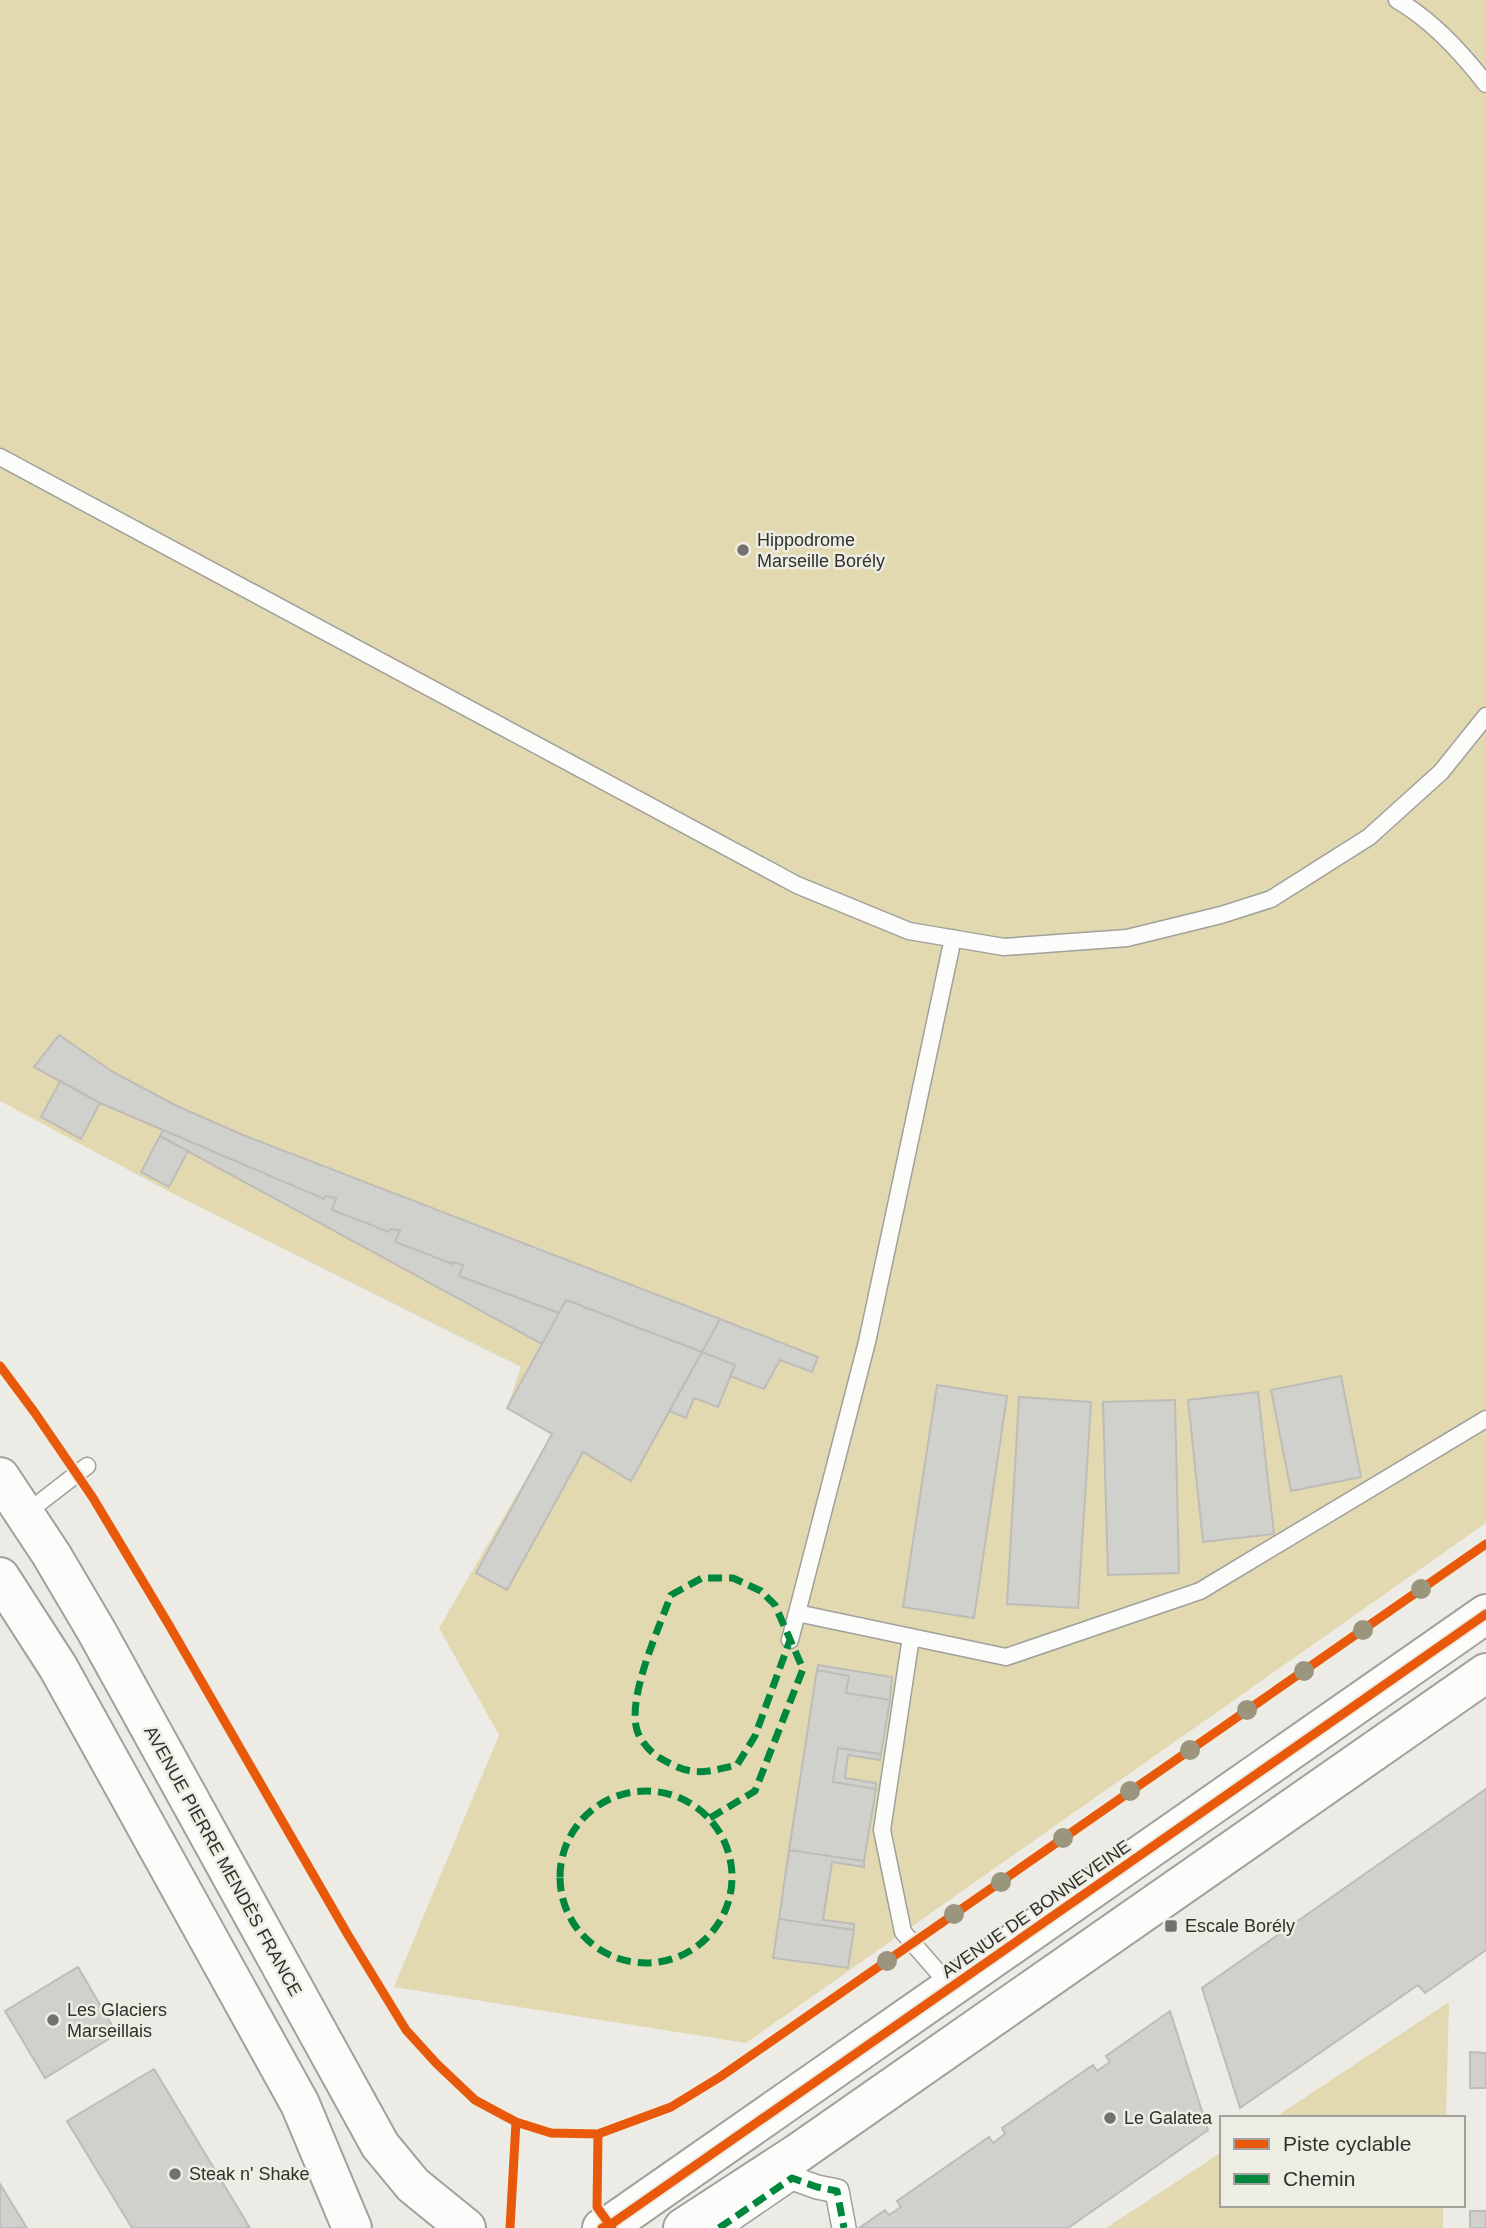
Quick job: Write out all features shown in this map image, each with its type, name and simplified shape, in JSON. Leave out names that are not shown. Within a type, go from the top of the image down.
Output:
[{"type":"street","name":"AVENUE PIERRE MENDÈS FRANCE","points":[[0,1477],[97,1632],[380,2145],[413,2185],[466,2228]]},
{"type":"street","points":[[0,1577],[64,1678],[300,2104],[352,2228]]},
{"type":"street","name":"AVENUE DE BONNEVEINE","points":[[603,2228],[1486,1614]]},
{"type":"street","points":[[683,2228],[799,2153],[1486,1673]]},
{"type":"street","points":[[719,2228],[792,2178],[817,2188],[837,2191],[844,2228]]},
{"type":"lane","points":[[1397,0],[1416,13],[1466,58],[1486,84]]},
{"type":"lane","points":[[0,457],[797,885],[909,931],[1004,947],[1127,938],[1221,915],[1271,899],[1369,837],[1441,772],[1486,716]]},
{"type":"lane","points":[[790,1640],[867,1342],[953,938]]},
{"type":"lane","points":[[797,1613],[1006,1657],[1200,1591],[1486,1419]]},
{"type":"lane","points":[[25,1514],[87,1466]]},
{"type":"lane","points":[[911,1637],[882,1830],[903,1933],[951,1987]]},
{"type":"shaded area","name":"Hippodrome Marseille Borély","points":[[0,0],[1486,0],[1486,1523],[746,2043],[394,1987],[499,1735],[439,1628],[552,1434],[507,1408],[521,1367],[168,1191],[0,1101]]},
{"type":"shaded area","points":[[1449,2002],[1446,2116],[1277,2116]]},
{"type":"shaded area","points":[[1220,2153],[1220,2207],[1443,2207],[1443,2228],[1106,2228]]},
{"type":"building","points":[[59,1035],[113,1072],[177,1106],[243,1135],[720,1319],[702,1352],[566,1300],[559,1313],[459,1276],[463,1265],[453,1264],[395,1242],[400,1230],[390,1229],[389,1232],[332,1210],[336,1198],[325,1196],[324,1199],[100,1103],[34,1067]]},
{"type":"building","points":[[60,1081],[100,1103],[81,1139],[41,1117]]},
{"type":"building","points":[[163,1130],[324,1199],[325,1196],[336,1198],[332,1210],[389,1232],[390,1229],[400,1230],[395,1242],[453,1264],[463,1265],[459,1276],[559,1313],[542,1344],[160,1136]]},
{"type":"building","points":[[160,1136],[188,1151],[169,1187],[141,1172]]},
{"type":"building","points":[[566,1300],[702,1352],[631,1481],[583,1452],[507,1590],[476,1573],[552,1434],[507,1408]]},
{"type":"building","points":[[720,1319],[818,1357],[812,1372],[780,1360],[764,1389],[730,1376],[735,1365],[702,1352]]},
{"type":"building","points":[[702,1352],[735,1365],[718,1407],[694,1398],[686,1418],[669,1411]]},
{"type":"building","points":[[1341,1376],[1361,1477],[1291,1491],[1271,1390]]},
{"type":"building","points":[[937,1385],[1007,1396],[974,1618],[903,1607]]},
{"type":"building","points":[[1258,1392],[1274,1534],[1203,1542],[1188,1400]]},
{"type":"building","points":[[1019,1397],[1091,1402],[1078,1608],[1007,1604]]},
{"type":"building","points":[[1175,1400],[1179,1573],[1108,1575],[1103,1402]]},
{"type":"building","points":[[818,1665],[892,1677],[890,1700],[846,1693],[849,1676],[817,1670]]},
{"type":"building","points":[[817,1670],[849,1676],[846,1693],[890,1700],[881,1754],[838,1748],[833,1782],[876,1789],[864,1861],[789,1850]]},
{"type":"building","points":[[838,1748],[881,1754],[880,1760],[848,1755],[845,1778],[876,1783],[876,1789],[833,1782]]},
{"type":"building","points":[[1486,1789],[1486,1950],[1425,1993],[1418,1985],[1240,2108],[1202,1988]]},
{"type":"building","points":[[789,1850],[864,1861],[864,1867],[832,1862],[823,1920],[854,1924],[854,1930],[779,1919]]},
{"type":"building","points":[[779,1919],[854,1930],[848,1968],[773,1958]]},
{"type":"building","points":[[78,1967],[117,2034],[45,2078],[5,2011]]},
{"type":"building","name":"Le Galatea","points":[[1170,2011],[1208,2130],[1068,2228],[859,2228],[885,2210],[889,2215],[901,2207],[897,2201],[989,2137],[993,2143],[1005,2134],[1002,2128],[1093,2065],[1097,2071],[1110,2062],[1106,2056]]},
{"type":"building","points":[[1470,2052],[1486,2053],[1486,2088],[1470,2088]]},
{"type":"building","points":[[154,2069],[250,2228],[132,2228],[67,2121]]},
{"type":"building","points":[[0,2184],[27,2228],[0,2228]]},
{"type":"building","points":[[1470,2211],[1486,2211],[1486,2228],[1470,2228]]},
{"type":"marked path","points":[[710,1818],[755,1791],[803,1669],[775,1605],[761,1591],[733,1578],[702,1578],[671,1595],[640,1681],[635,1716],[638,1734],[646,1746],[657,1756],[681,1768],[698,1772],[737,1765],[755,1736],[790,1640]]},
{"type":"marked path","points":[[646,1791],[679,1798],[707,1816],[725,1844],[732,1877],[725,1910],[707,1938],[679,1956],[646,1963],[613,1956],[585,1938],[567,1910],[560,1877],[567,1844],[585,1816],[613,1798],[646,1791]]},
{"type":"marked path","points":[[719,2228],[792,2178],[837,2191],[844,2228]]},
{"type":"cycle path","points":[[0,1366],[93,1498],[406,2030],[475,2100],[516,2122],[551,2133],[598,2134],[671,2107],[720,2077],[1486,1544]]},
{"type":"cycle path","points":[[602,2228],[1486,1614]]},
{"type":"cycle path","points":[[510,2228],[516,2122]]},
{"type":"cycle path","points":[[598,2134],[597,2207],[612,2228]]},
{"type":"place","name":"Hippodrome Marseille Borély","points":[[743,550]]},
{"type":"place","name":"Escale Borély","points":[[1171,1926]]},
{"type":"place","name":"Les Glaciers Marseillais","points":[[53,2020]]},
{"type":"place","name":"Le Galatea","points":[[1110,2118]]},
{"type":"place","name":"Steak n' Shake","points":[[175,2174]]}]
